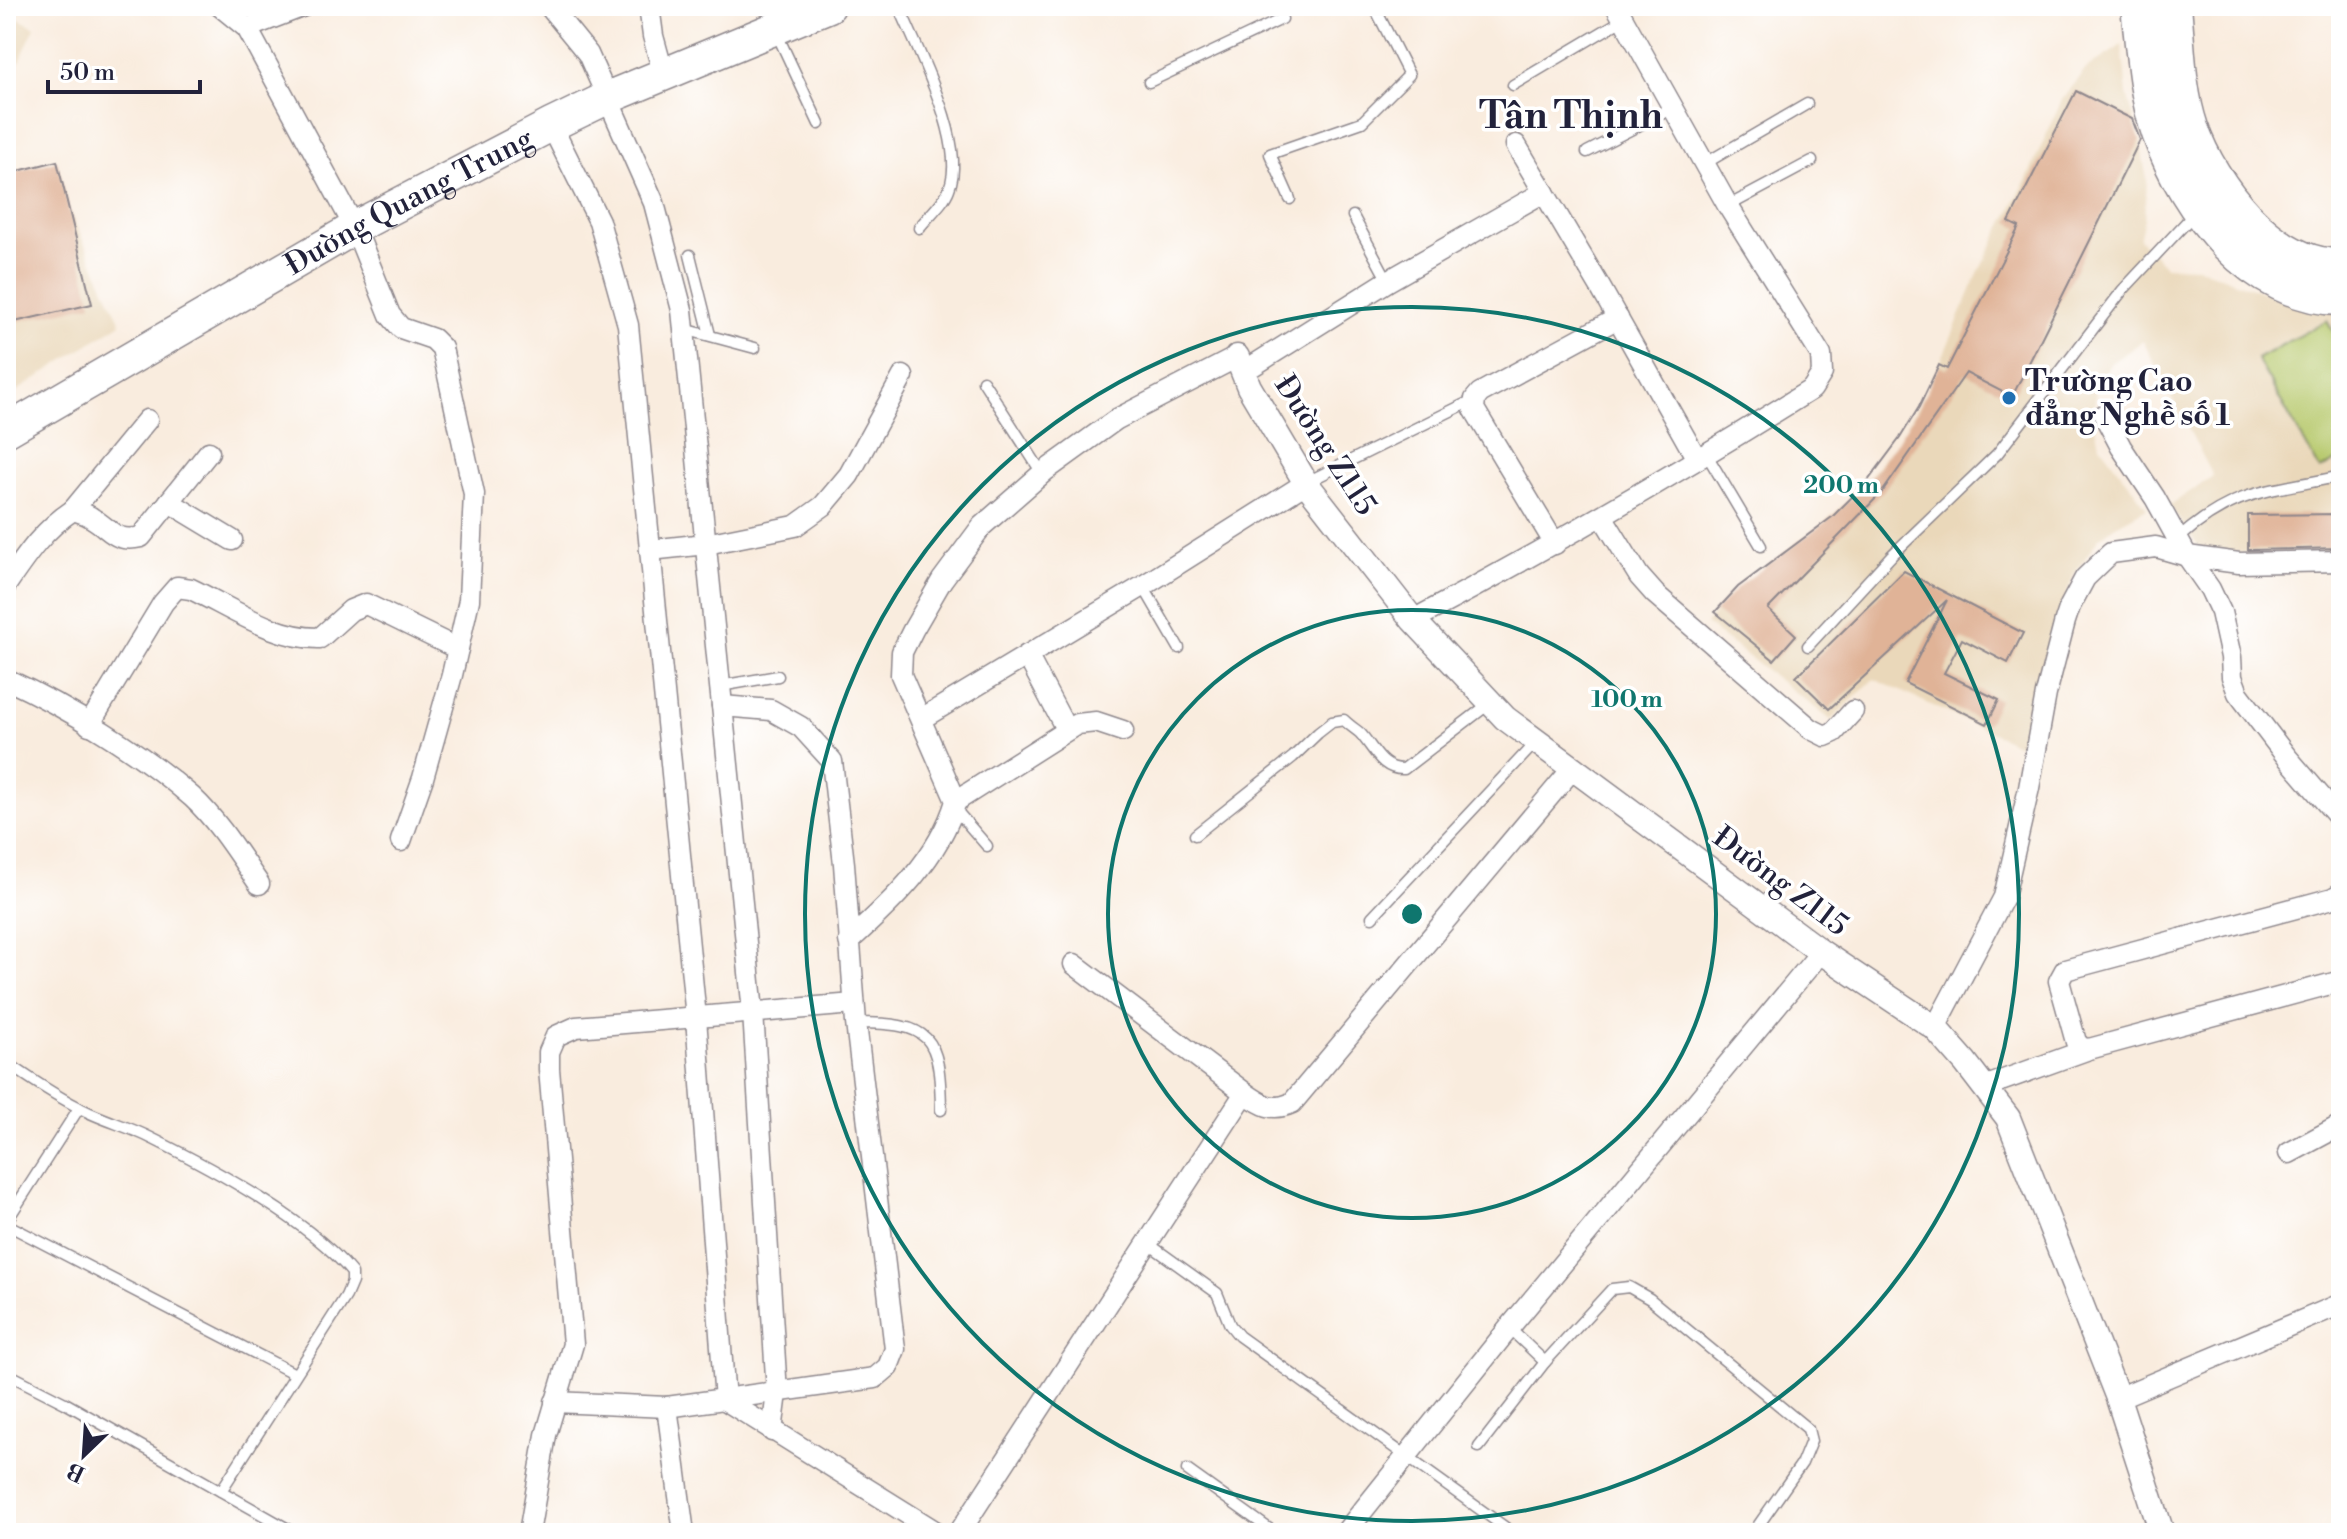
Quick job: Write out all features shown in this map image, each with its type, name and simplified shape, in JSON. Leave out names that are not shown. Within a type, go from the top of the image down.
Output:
[{"type":"highway","points":[[2139,6],[2148,82],[2160,133],[2199,209],[2228,245],[2259,269],[2288,286],[2326,297],[2341,297]]},
{"type":"highway","points":[[2173,6],[2180,83],[2190,127],[2204,161],[2226,195],[2249,222],[2274,244],[2300,258],[2341,267]]},
{"type":"main road","name":"Đường Quang Trung","points":[[6,431],[355,228],[551,125],[607,98],[829,6]]},
{"type":"street","points":[[220,6],[247,28],[355,228],[390,315],[401,328],[433,339],[442,348],[474,494],[469,600],[423,778],[401,841]]},
{"type":"street","points":[[247,28],[264,13],[304,6]]},
{"type":"street","points":[[549,6],[588,54],[654,203],[682,310],[753,1012],[777,1393],[772,1431]]},
{"type":"street","points":[[649,6],[664,76]]},
{"type":"street","points":[[1413,620],[1555,544],[1702,457],[1812,389],[1822,373],[1821,355],[1728,206],[1620,13]]},
{"type":"street","points":[[551,125],[599,221],[628,325],[696,1018],[725,1400]]},
{"type":"street","points":[[1516,145],[1702,457]]},
{"type":"street","points":[[955,804],[901,675],[902,652],[942,580],[982,526],[1042,473],[1117,419],[1240,365],[1544,192]]},
{"type":"street","points":[[1555,544],[1474,409],[1475,399],[1480,393],[1618,318]]},
{"type":"street","name":"Đường Z115","points":[[1240,365],[1306,483],[1413,620],[1505,718],[1821,952],[1935,1028],[1984,1087],[2008,1118],[2118,1398],[2162,1533]]},
{"type":"street","points":[[650,550],[706,544],[795,526],[823,506],[849,475],[903,376]]},
{"type":"street","points":[[2104,415],[2182,548],[2210,589],[2221,612],[2232,677],[2238,693],[2286,756],[2341,820]]},
{"type":"street","points":[[6,585],[34,544],[54,523],[73,510],[147,420]]},
{"type":"street","points":[[73,510],[91,517],[108,532],[127,540],[141,537],[209,452]]},
{"type":"street","points":[[921,719],[1143,586],[1306,483]]},
{"type":"street","points":[[169,502],[232,540]]},
{"type":"street","points":[[1602,516],[1639,576],[1655,594],[1811,729],[1825,736],[1834,732],[1853,711]]},
{"type":"street","points":[[1935,1028],[2004,897],[2046,694],[2065,621],[2085,578],[2111,553],[2156,547],[2182,548],[2239,563],[2341,561]]},
{"type":"street","points":[[89,725],[163,603],[177,587],[191,589],[300,639],[320,638],[351,610],[366,604],[458,649]]},
{"type":"street","points":[[1027,655],[1066,729]]},
{"type":"street","points":[[6,679],[89,725],[147,762],[193,798],[259,884]]},
{"type":"street","points":[[555,1402],[667,1407],[875,1378],[888,1367],[895,1349],[855,1013],[844,864],[832,761],[801,727],[771,710],[721,696]]},
{"type":"street","points":[[849,941],[900,894],[942,834],[955,804],[1077,724],[1096,722],[1123,731]]},
{"type":"street","points":[[1074,964],[1265,1108],[1281,1108],[1292,1103],[1574,767]]},
{"type":"street","points":[[2089,1049],[2082,1048],[2076,1042],[2059,981],[2065,970],[2333,898],[2341,893]]},
{"type":"street","points":[[1345,1533],[1509,1328],[1821,952]]},
{"type":"street","points":[[1984,1087],[2089,1049],[2341,981]]},
{"type":"street","points":[[529,1533],[546,1435],[573,1344],[549,1069],[549,1052],[556,1036],[576,1027],[753,1012],[855,1013]]},
{"type":"street","points":[[959,1533],[1245,1093]]},
{"type":"street","points":[[2289,1153],[2341,1125]]},
{"type":"street","points":[[2118,1398],[2341,1304]]},
{"type":"street","points":[[725,1400],[938,1533]]},
{"type":"street","points":[[667,1407],[684,1533]]},
{"type":"lane","points":[[899,6],[950,129],[954,171],[949,190],[919,228]]},
{"type":"lane","points":[[1290,199],[1270,154],[1362,122],[1409,75],[1374,6]]},
{"type":"lane","points":[[1513,85],[1620,13]]},
{"type":"lane","points":[[1149,82],[1282,19]]},
{"type":"lane","points":[[775,29],[819,124]]},
{"type":"lane","points":[[1704,164],[1807,104]]},
{"type":"lane","points":[[1587,152],[1673,108]]},
{"type":"lane","points":[[1728,206],[1812,161]]},
{"type":"lane","points":[[1808,646],[1892,555],[1997,454],[2122,291],[2199,209]]},
{"type":"lane","points":[[1353,216],[1388,281]]},
{"type":"lane","points":[[690,255],[710,335]]},
{"type":"lane","points":[[684,329],[755,348]]},
{"type":"lane","points":[[983,381],[1042,473]]},
{"type":"lane","points":[[1306,483],[1475,399]]},
{"type":"lane","points":[[1702,457],[1761,546]]},
{"type":"lane","points":[[2182,548],[2211,513],[2247,495],[2284,485],[2341,476]]},
{"type":"lane","points":[[1143,586],[1179,648]]},
{"type":"lane","points":[[721,696],[778,676]]},
{"type":"lane","points":[[1195,835],[1332,722],[1344,720],[1361,734],[1384,763],[1393,770],[1404,769],[1490,703]]},
{"type":"lane","points":[[1372,917],[1536,742]]},
{"type":"lane","points":[[955,804],[987,846]]},
{"type":"lane","points":[[855,1013],[912,1027],[926,1038],[936,1054],[941,1110]]},
{"type":"lane","points":[[6,1062],[79,1108],[150,1137],[234,1182],[299,1226],[352,1273],[346,1296],[221,1491]]},
{"type":"lane","points":[[79,1108],[6,1223],[295,1374]]},
{"type":"lane","points":[[1146,1242],[1217,1293],[1230,1325],[1239,1336],[1513,1533]]},
{"type":"lane","points":[[1479,1447],[1545,1362],[1612,1289],[1629,1287],[1650,1299],[1808,1429],[1811,1441],[1802,1463],[1753,1533]]},
{"type":"lane","points":[[1509,1328],[1545,1362]]},
{"type":"lane","points":[[6,1373],[295,1533]]},
{"type":"lane","points":[[1187,1470],[1275,1533]]},
{"type":"shaded area","points":[[6,13],[35,27],[6,91]]},
{"type":"shaded area","name":"Trường Cao đẳng Nghề số 1","points":[[2122,45],[2127,94],[2147,181],[2139,239],[2165,266],[2197,267],[2280,299],[2341,309],[2341,551],[2204,553],[2169,506],[2213,476],[2143,341],[2111,363],[2102,376],[2096,390],[2093,419],[2099,444],[2147,508],[2099,538],[2075,573],[2051,633],[2026,748],[1874,679],[1831,720],[1706,624],[1736,589],[1807,538],[1855,495],[1900,438],[1932,382],[1980,269],[2026,181],[2062,100],[2086,69]]},
{"type":"shaded area","points":[[57,161],[68,208],[121,323],[14,393],[6,375],[6,174]]},
{"type":"green space","points":[[2327,320],[2341,345],[2341,458],[2320,470],[2257,359]]},
{"type":"building","points":[[2076,91],[2132,119],[2140,140],[2012,397],[1966,373],[1883,491],[1768,609],[1796,635],[1774,660],[1715,612],[1738,587],[1832,517],[1867,482],[1900,438],[1939,365],[1947,369],[2019,227],[2009,222]]},
{"type":"building","points":[[57,161],[92,304],[6,324],[6,174]]},
{"type":"building","points":[[2341,514],[2341,548],[2248,550],[2248,515]]},
{"type":"building","points":[[1904,571],[2023,633],[2008,663],[1962,639],[1944,673],[1999,700],[1987,724],[1905,683],[1947,600],[1829,709],[1796,677]]},
{"type":"place","name":"Trường Cao đẳng Nghề số 1","points":[[2009,398]]},
{"type":"district","name":"Tân Thịnh","points":[[1571,115]]}]
